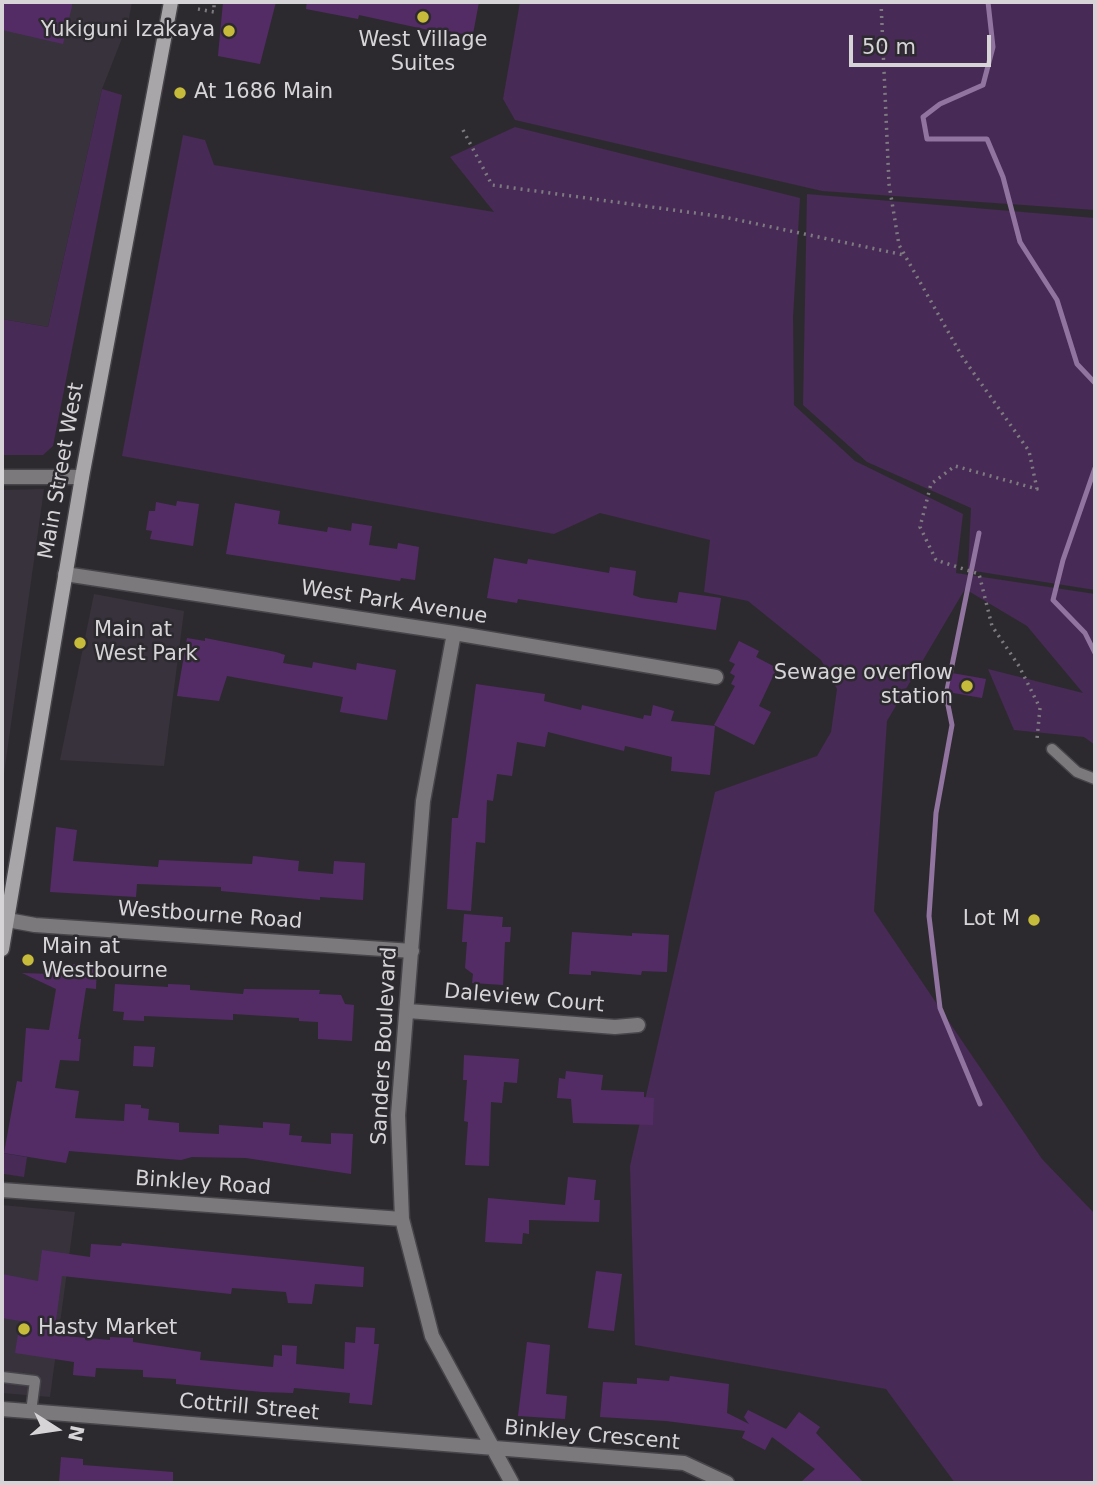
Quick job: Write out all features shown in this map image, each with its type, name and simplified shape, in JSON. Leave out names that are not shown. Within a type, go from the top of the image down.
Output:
[{"type":"main road","name":"Main Street West","points":[[2,949],[4,919],[82,477],[171,2]]},
{"type":"street","points":[[2,477],[82,477]]},
{"type":"street","name":"West Park Avenue","points":[[65,574],[454,633],[716,677]]},
{"type":"street","name":"Sanders Boulevard","points":[[454,633],[423,801],[398,1115],[402,1219],[432,1336],[512,1483]]},
{"type":"street","name":"Westbourne Road","points":[[4,919],[35,925],[412,951]]},
{"type":"street","name":"Daleview Court","points":[[408,1011],[615,1027],[638,1025]]},
{"type":"street","name":"Binkley Road","points":[[2,1190],[402,1219]]},
{"type":"street","name":"Cottrill Street","points":[[2,1409],[492,1449]]},
{"type":"street","name":"Binkley Crescent","points":[[492,1449],[684,1463],[727,1483]]},
{"type":"lane","points":[[1052,749],[1077,772],[1095,779]]},
{"type":"lane","points":[[2,1377],[35,1381],[31,1412]]},
{"type":"path","points":[[198,9],[214,12],[214,2]]},
{"type":"path","points":[[881,2],[889,184],[899,246],[963,358],[1029,451],[1037,489],[955,466],[931,484],[920,527],[936,560],[979,574],[992,626],[1019,666],[1040,708],[1037,739]]},
{"type":"path","points":[[463,130],[492,185],[724,217],[904,255]]},
{"type":"shaded area","points":[[2,2],[132,2],[128,23],[102,89],[48,327],[2,319]]},
{"type":"shaded area","points":[[520,2],[1095,2],[1095,210],[822,191],[515,120],[503,99]]},
{"type":"shaded area","points":[[102,89],[122,95],[53,446],[43,455],[2,455],[2,319],[48,327]]},
{"type":"shaded area","points":[[515,127],[800,198],[793,317],[794,405],[855,461],[963,514],[956,573],[1095,594],[1095,745],[1084,737],[1014,730],[988,669],[1083,693],[1027,626],[965,589],[887,721],[874,911],[1042,1159],[1095,1214],[1095,1483],[955,1483],[886,1389],[635,1345],[630,1166],[715,792],[817,756],[831,732],[837,689],[821,660],[748,601],[704,592],[710,540],[600,513],[554,534],[122,456],[183,135],[205,140],[214,165],[494,212],[450,157]]},
{"type":"shaded area","points":[[807,194],[1095,218],[1095,590],[968,570],[971,508],[867,462],[803,405]]},
{"type":"shaded area","points":[[44,489],[2,788],[2,490]]},
{"type":"shaded area","points":[[94,594],[184,611],[164,766],[60,760]]},
{"type":"shaded area","points":[[2,1153],[27,1157],[24,1177],[4,1174]]},
{"type":"shaded area","points":[[2,1205],[75,1212],[50,1397],[2,1393]]},
{"type":"building","points":[[2,2],[73,2],[63,44],[2,30]]},
{"type":"building","points":[[223,2],[276,2],[260,64],[218,56]]},
{"type":"building","name":"West Village Suites","points":[[307,2],[479,2],[473,34],[463,34],[433,28],[433,31],[359,15],[358,19],[306,9]]},
{"type":"building","points":[[177,501],[199,504],[193,546],[150,539],[152,531],[146,530],[149,511],[155,511],[156,502],[176,506]]},
{"type":"building","points":[[235,503],[280,511],[278,524],[327,532],[328,527],[351,531],[352,523],[372,526],[369,545],[397,549],[398,543],[419,547],[415,580],[401,578],[400,581],[226,554]]},
{"type":"building","points":[[494,558],[527,564],[528,559],[609,573],[610,567],[636,571],[633,595],[641,598],[677,603],[679,592],[721,598],[716,630],[518,599],[517,603],[487,598]]},
{"type":"building","points":[[187,638],[205,641],[205,638],[276,652],[285,655],[283,663],[312,668],[313,662],[356,670],[357,663],[396,670],[387,720],[340,712],[343,697],[227,676],[219,701],[177,696]]},
{"type":"building","points":[[739,641],[759,651],[756,657],[777,668],[759,706],[771,712],[754,745],[714,725],[735,686],[731,684],[735,676],[730,673],[735,664],[729,661]]},
{"type":"building","name":"Sewage overflow station","points":[[952,673],[986,679],[982,698],[948,692]]},
{"type":"building","points":[[476,684],[545,694],[544,701],[581,710],[582,705],[643,719],[644,715],[651,716],[653,705],[674,711],[671,721],[715,726],[710,775],[671,771],[672,757],[625,746],[624,751],[548,732],[545,747],[517,742],[512,776],[497,774],[493,801],[487,800],[485,843],[476,842],[471,911],[447,909],[452,818],[458,818]]},
{"type":"building","points":[[56,827],[77,830],[73,861],[158,867],[159,860],[252,864],[253,856],[299,861],[298,871],[333,874],[334,861],[365,863],[363,900],[320,897],[320,900],[221,891],[221,887],[137,884],[136,897],[50,892]]},
{"type":"building","points":[[464,914],[503,917],[502,927],[511,927],[510,942],[505,942],[503,985],[472,983],[473,974],[465,968],[467,942],[462,942]]},
{"type":"building","points":[[572,932],[632,936],[632,933],[669,935],[667,972],[642,971],[641,975],[591,971],[591,975],[569,974]]},
{"type":"building","points":[[51,963],[97,965],[96,989],[86,988],[78,1039],[81,1039],[79,1061],[60,1060],[55,1088],[79,1091],[75,1118],[124,1121],[125,1104],[141,1105],[141,1108],[149,1109],[148,1120],[179,1123],[179,1132],[219,1134],[219,1125],[263,1128],[263,1122],[290,1124],[289,1135],[302,1136],[301,1142],[331,1144],[331,1133],[353,1134],[351,1174],[246,1158],[192,1157],[181,1160],[69,1151],[66,1163],[4,1153],[17,1081],[22,1082],[26,1028],[49,1030],[56,989],[22,973],[51,974]]},
{"type":"building","points":[[115,984],[168,987],[168,984],[190,985],[190,990],[243,994],[244,989],[320,990],[319,994],[341,995],[345,1004],[354,1005],[352,1041],[318,1039],[318,1022],[299,1021],[299,1018],[233,1014],[233,1020],[144,1016],[144,1021],[123,1020],[124,1012],[113,1011]]},
{"type":"building","points":[[134,1046],[155,1047],[153,1067],[133,1066]]},
{"type":"building","points":[[464,1055],[519,1059],[517,1083],[504,1082],[502,1103],[491,1102],[489,1166],[465,1165],[468,1122],[464,1121],[467,1080],[463,1080]]},
{"type":"building","points":[[566,1071],[603,1075],[601,1090],[644,1092],[644,1097],[654,1098],[653,1125],[573,1123],[571,1099],[557,1098],[559,1078],[565,1079]]},
{"type":"building","points":[[568,1177],[596,1180],[594,1200],[600,1200],[599,1222],[529,1220],[529,1234],[523,1233],[522,1244],[485,1242],[488,1198],[565,1205]]},
{"type":"building","points":[[122,1243],[364,1267],[363,1287],[315,1284],[312,1304],[288,1303],[286,1292],[232,1288],[231,1294],[62,1276],[54,1335],[110,1340],[110,1337],[133,1338],[133,1342],[201,1352],[200,1360],[273,1367],[274,1355],[282,1356],[282,1345],[297,1346],[296,1364],[344,1369],[345,1342],[355,1343],[356,1327],[375,1328],[374,1344],[379,1344],[372,1405],[349,1403],[350,1393],[294,1388],[293,1393],[263,1392],[176,1384],[176,1379],[143,1377],[143,1370],[96,1368],[95,1377],[73,1375],[74,1362],[15,1353],[20,1321],[2,1318],[2,1274],[38,1281],[42,1250],[90,1257],[91,1244],[121,1246]]},
{"type":"building","points":[[596,1271],[622,1274],[614,1331],[588,1328]]},
{"type":"building","points":[[527,1342],[550,1345],[546,1394],[567,1396],[565,1419],[518,1416]]},
{"type":"building","points":[[670,1376],[729,1384],[727,1413],[749,1424],[744,1417],[748,1410],[786,1429],[799,1412],[820,1427],[816,1433],[864,1483],[800,1483],[815,1469],[772,1437],[765,1450],[742,1438],[745,1431],[666,1421],[600,1417],[603,1382],[637,1384],[637,1378],[669,1381]]},
{"type":"building","points":[[61,1457],[83,1459],[83,1465],[173,1472],[173,1483],[59,1483]]},
{"type":"waterway","points":[[988,2],[993,47],[983,85],[940,104],[923,117],[927,139],[987,139],[1003,177],[1020,242],[1057,300],[1077,364],[1095,383]]},
{"type":"waterway","points":[[1095,468],[1063,560],[1053,600],[1085,633],[1095,653]]},
{"type":"waterway","points":[[979,533],[946,695],[952,725],[936,813],[929,916],[940,1008],[980,1104]]},
{"type":"place","name":"West Village Suites","points":[[423,17]]},
{"type":"place","name":"Yukiguni Izakaya","points":[[229,31]]},
{"type":"place","name":"At 1686 Main","points":[[180,93]]},
{"type":"place","name":"Main at West Park","points":[[80,643]]},
{"type":"place","name":"Sewage overflow station","points":[[967,686]]},
{"type":"place","name":"Lot M","points":[[1034,920]]},
{"type":"place","name":"Main at Westbourne","points":[[28,960]]},
{"type":"place","name":"Hasty Market","points":[[24,1329]]}]
